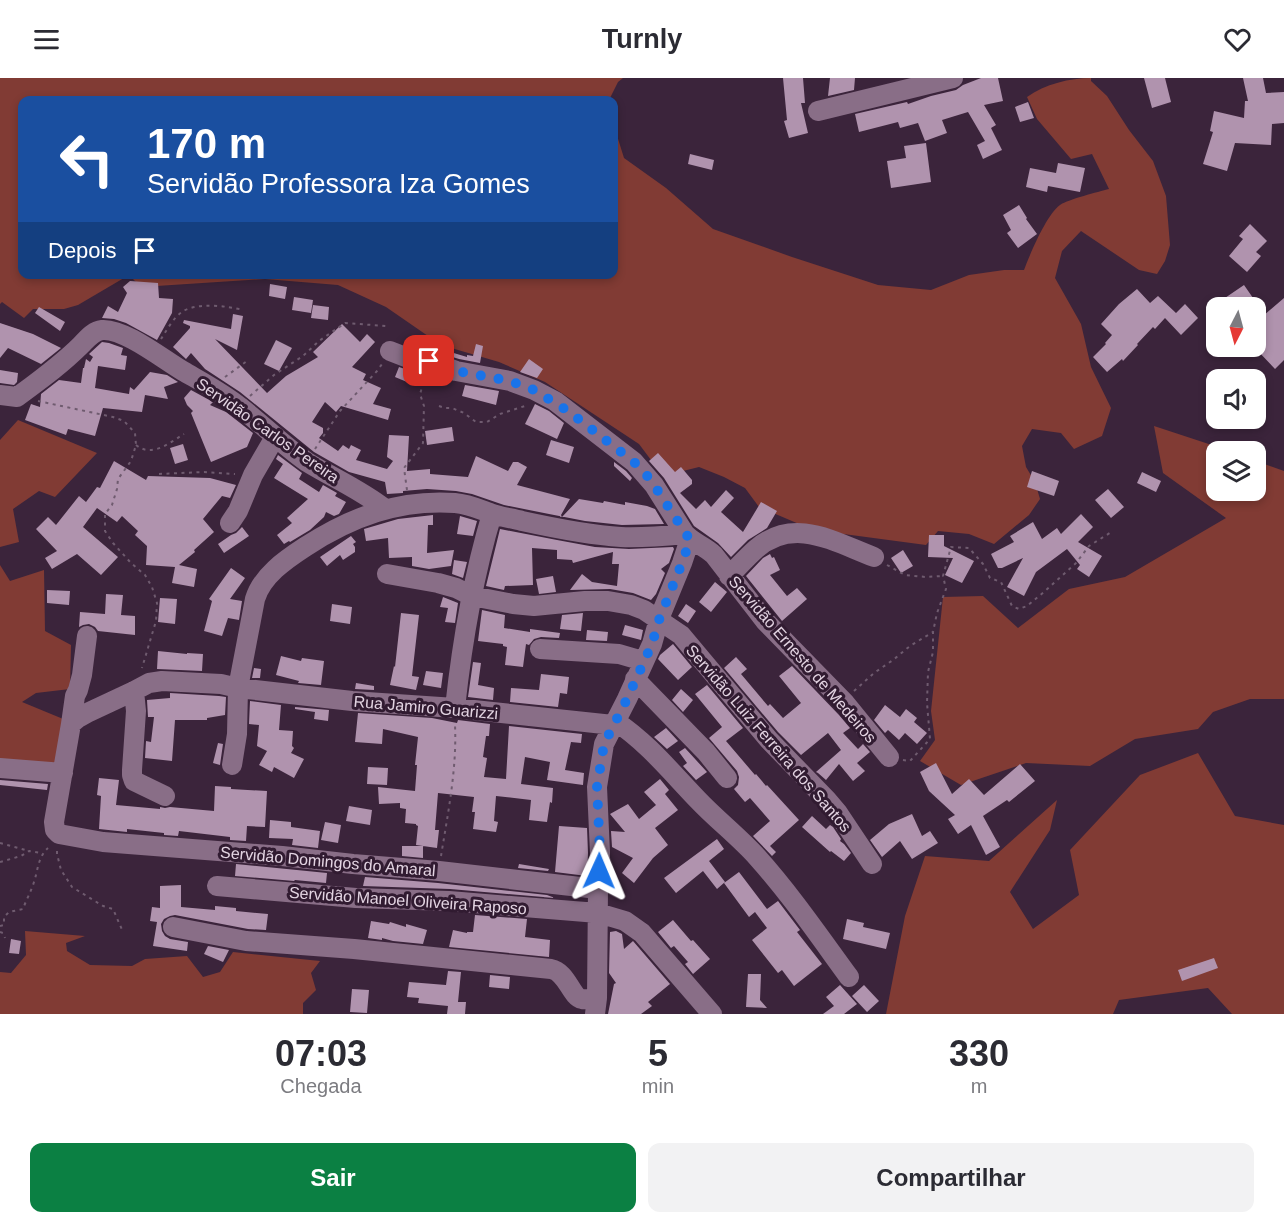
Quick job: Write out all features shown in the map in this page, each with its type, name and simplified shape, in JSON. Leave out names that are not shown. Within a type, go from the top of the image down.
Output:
[{"type":"street","points":[[818,111],[953,78]]},
{"type":"street","name":"Servidão Carlos Pereira","points":[[9,396],[59,366],[91,334],[108,330],[153,351],[238,405],[307,461],[385,508]]},
{"type":"street","points":[[173,927],[246,941],[354,949],[557,970],[575,996],[596,1006],[600,853],[597,787],[604,744],[652,644],[682,563],[687,537],[645,473],[555,401],[510,381],[456,371],[390,351]]},
{"type":"street","points":[[230,523],[238,511],[253,475],[275,437]]},
{"type":"street","points":[[232,765],[237,734],[238,688],[257,592],[264,581],[295,553],[321,536],[385,508],[458,503],[474,506],[492,514],[560,529],[621,537],[687,537]]},
{"type":"street","points":[[455,708],[458,674],[472,596],[482,547],[492,514]]},
{"type":"street","points":[[729,576],[757,548],[776,537],[793,532],[820,536],[874,557]]},
{"type":"street","name":"Servidão Ernesto de Medeiros","points":[[687,537],[708,549],[765,621],[845,703],[888,757]]},
{"type":"street","name":"Servidão Luiz Ferreira dos Santos","points":[[387,574],[438,583],[472,596],[513,604],[534,606],[608,601],[632,605],[644,610],[681,635],[776,748],[838,813],[872,864]]},
{"type":"street","points":[[59,840],[54,822],[75,696],[82,675],[87,636]]},
{"type":"street","points":[[540,649],[619,654],[639,670],[727,778]]},
{"type":"street","name":"Rua Jamiro Guarizzi","points":[[71,724],[87,713],[149,683],[162,681],[221,684],[352,701],[614,723]]},
{"type":"street","points":[[134,691],[136,711],[133,778],[134,781],[165,796]]},
{"type":"street","points":[[614,723],[633,733],[650,748],[704,806],[756,855],[786,891],[849,977]]},
{"type":"street","points":[[0,768],[63,773]]},
{"type":"street","name":"Servidão Domingos do Amaral","points":[[59,840],[282,856],[598,889]]},
{"type":"street","name":"Servidão Manoel Oliveira Raposo","points":[[217,886],[356,898],[449,901],[598,913],[625,921],[642,933],[712,1014]]},
{"type":"path","points":[[153,351],[183,311],[196,306],[232,307],[243,310]]},
{"type":"path","points":[[238,405],[274,375],[303,356],[319,340],[345,323],[386,326]]},
{"type":"path","points":[[307,461],[340,411],[376,371],[390,351]]},
{"type":"path","points":[[211,388],[247,361]]},
{"type":"path","points":[[408,505],[404,468],[423,443],[424,406],[420,394],[429,361]]},
{"type":"path","points":[[9,396],[112,417],[124,421],[135,433],[136,445],[131,461],[118,479],[112,505],[105,514],[105,531],[131,563],[145,575],[158,603],[149,649],[134,691]]},
{"type":"path","points":[[439,406],[464,413],[477,422],[487,422],[500,414],[528,405],[543,396]]},
{"type":"path","points":[[136,445],[149,451],[161,448],[184,434]]},
{"type":"path","points":[[159,474],[204,472],[253,475]]},
{"type":"path","points":[[888,757],[910,761],[930,739],[927,703],[928,672],[933,652],[933,632],[937,613],[946,589],[943,576],[951,547],[969,548],[984,564],[990,578],[1001,582],[1012,606],[1019,609],[1027,606],[1044,592],[1076,563],[1089,546],[1113,531]]},
{"type":"path","points":[[874,557],[905,574],[926,577],[943,576]]},
{"type":"path","points":[[845,703],[856,689],[873,674],[933,632]]},
{"type":"path","points":[[439,871],[456,744],[455,708]]},
{"type":"path","points":[[0,926],[4,925],[4,917],[9,912],[22,909],[33,884],[42,853],[59,840]]},
{"type":"path","points":[[59,840],[57,854],[61,870],[72,887],[112,909],[123,932]]},
{"type":"path","points":[[0,843],[42,853]]},
{"type":"path","points":[[0,862],[21,856],[29,850]]},
{"type":"path","points":[[0,932],[5,938]]},
{"type":"shaded area","points":[[0,78],[623,78],[618,82],[611,96],[18,96],[18,279],[122,279],[78,305],[64,309],[33,309],[24,318],[2,302],[0,304]]},
{"type":"shaded area","points":[[1091,78],[1091,81],[1107,96],[1153,161],[1166,196],[1170,245],[1165,261],[1157,274],[1139,270],[1081,231],[1062,251],[1055,278],[1081,324],[1091,367],[1111,408],[1102,436],[1074,449],[1061,433],[1032,429],[1022,446],[1026,467],[1035,482],[1040,499],[1029,515],[994,544],[969,534],[938,531],[926,545],[836,533],[799,524],[759,507],[745,488],[699,467],[663,476],[639,444],[545,382],[499,362],[441,345],[386,307],[338,285],[265,279],[618,279],[618,139],[624,158],[666,188],[713,229],[878,285],[931,290],[969,275],[1004,270],[1024,270],[1039,235],[1060,205],[1109,189],[1092,154],[1071,159],[1037,119],[1027,97],[1058,83]]},
{"type":"shaded area","points":[[133,279],[265,279],[141,287]]},
{"type":"shaded area","points":[[18,420],[97,453],[55,497],[39,491],[13,509],[19,542],[0,547],[0,440]]},
{"type":"shaded area","points":[[1154,426],[1206,443],[1206,501],[1266,501],[1266,465],[1284,471],[1284,699],[1250,699],[1213,712],[1198,729],[1135,739],[1090,766],[1026,763],[961,785],[920,761],[935,740],[931,711],[943,597],[983,596],[1018,628],[1069,589],[1125,577],[1226,518],[1163,473]]},
{"type":"shaded area","points":[[0,565],[10,581],[44,570],[45,631],[71,645],[70,689],[36,693],[22,702],[68,721],[56,765],[0,761]]},
{"type":"shaded area","points":[[1198,753],[1235,816],[1284,825],[1284,1014],[1232,1014],[1208,988],[1119,1000],[1113,1014],[886,1014],[905,916],[925,856],[989,861],[1057,800],[1050,830],[1010,892],[1033,929],[1079,895],[1070,850],[1140,775]]},
{"type":"shaded area","points":[[25,931],[85,936],[66,943],[67,951],[90,965],[132,966],[145,959],[187,956],[203,977],[220,972],[233,952],[320,961],[311,973],[316,990],[303,1003],[303,1014],[0,1014],[0,972],[11,973],[26,955]]},
{"type":"building","points":[[783,78],[803,78],[805,103],[801,103],[808,133],[789,138],[784,121],[787,120]]},
{"type":"building","points":[[830,78],[855,78],[854,90],[828,96]]},
{"type":"building","points":[[981,78],[998,78],[1003,101],[984,105],[996,125],[991,128],[1002,150],[983,159],[977,145],[985,141],[968,112],[942,120],[947,133],[925,141],[918,123],[900,128],[898,122],[859,132],[855,114],[907,102],[908,104],[956,90]]},
{"type":"building","points":[[1144,78],[1165,78],[1171,102],[1152,108]]},
{"type":"building","points":[[1243,78],[1263,78],[1266,93],[1284,92],[1284,123],[1272,124],[1271,145],[1235,143],[1227,171],[1203,164],[1213,132],[1210,131],[1214,111],[1244,118],[1245,101],[1248,101]]},
{"type":"building","points":[[1028,102],[1034,118],[1020,122],[1015,107]]},
{"type":"building","points":[[926,143],[931,182],[891,188],[887,161],[906,158],[904,146]]},
{"type":"building","points":[[690,154],[714,160],[712,170],[688,164]]},
{"type":"building","points":[[1058,163],[1085,168],[1080,192],[1048,186],[1047,192],[1026,187],[1030,168],[1056,173]]},
{"type":"building","points":[[1019,205],[1037,234],[1018,248],[1007,233],[1011,230],[1003,215]]},
{"type":"building","points":[[1250,224],[1267,241],[1256,252],[1261,256],[1247,272],[1229,256],[1243,239],[1239,236]]},
{"type":"building","points":[[130,281],[158,283],[159,298],[173,299],[172,313],[157,340],[126,323],[102,318],[108,306],[118,312],[127,293],[123,287]]},
{"type":"building","points":[[270,284],[287,287],[285,299],[269,296]]},
{"type":"building","points":[[1244,285],[1252,297],[1226,297]]},
{"type":"building","points":[[1137,289],[1150,303],[1158,296],[1176,313],[1185,304],[1198,318],[1181,335],[1165,318],[1155,329],[1153,327],[1123,361],[1122,359],[1107,372],[1093,357],[1112,335],[1101,324]]},
{"type":"building","points":[[294,297],[313,300],[311,313],[292,310]]},
{"type":"building","points":[[1284,298],[1284,360],[1275,369],[1264,357],[1266,357],[1266,313]]},
{"type":"building","points":[[313,305],[329,307],[328,320],[311,318]]},
{"type":"building","points":[[39,307],[65,322],[60,331],[35,313]]},
{"type":"building","points":[[233,314],[243,316],[237,350],[215,339],[267,393],[286,376],[318,357],[313,352],[342,324],[360,342],[367,334],[375,342],[352,367],[366,374],[363,380],[381,388],[373,404],[391,409],[388,420],[341,406],[336,412],[325,402],[312,422],[323,428],[323,433],[319,438],[338,451],[343,445],[349,449],[351,445],[361,450],[356,460],[387,469],[393,461],[387,457],[389,435],[409,436],[407,471],[430,469],[430,474],[468,477],[476,456],[508,471],[513,462],[518,462],[527,467],[517,485],[570,499],[562,516],[504,505],[456,491],[427,489],[387,494],[385,482],[349,472],[314,452],[240,392],[205,369],[191,353],[186,359],[173,347],[190,328],[183,323],[184,320],[231,329]]},
{"type":"building","points":[[0,323],[33,334],[61,348],[41,364],[8,348],[0,358]]},
{"type":"building","points":[[276,340],[292,348],[279,371],[264,364]]},
{"type":"building","points":[[102,342],[123,348],[121,355],[127,356],[125,370],[98,366],[95,388],[129,394],[130,387],[134,390],[150,372],[167,375],[178,382],[164,387],[168,399],[145,395],[142,412],[103,408],[95,436],[68,429],[66,435],[25,420],[31,404],[40,407],[41,394],[59,380],[81,383],[86,359],[90,362],[93,357],[89,354]]},
{"type":"building","points":[[476,344],[483,346],[480,363],[446,355],[447,351],[467,357],[467,355],[473,356]]},
{"type":"building","points":[[529,359],[543,369],[537,378],[520,372]]},
{"type":"building","points":[[399,367],[411,371],[407,382],[395,377]]},
{"type":"building","points":[[0,370],[18,373],[17,382],[14,385],[0,383]]},
{"type":"building","points":[[465,385],[499,391],[496,405],[462,396]]},
{"type":"building","points":[[191,390],[213,402],[210,405],[226,412],[253,433],[247,447],[211,462],[191,413],[193,411],[184,398]]},
{"type":"building","points":[[535,404],[549,411],[564,423],[557,439],[525,424]]},
{"type":"building","points":[[452,427],[454,441],[427,445],[425,431]]},
{"type":"building","points":[[551,440],[574,447],[569,463],[546,455]]},
{"type":"building","points":[[183,444],[188,460],[175,464],[170,448]]},
{"type":"building","points":[[658,453],[675,472],[681,467],[692,480],[692,484],[680,493],[696,509],[705,500],[711,507],[726,490],[734,498],[721,512],[743,532],[761,502],[777,511],[767,528],[748,540],[731,557],[718,543],[694,526],[664,478],[649,461]]},
{"type":"building","points":[[278,455],[302,473],[299,479],[319,492],[323,485],[337,493],[335,496],[346,502],[339,514],[334,516],[326,512],[324,517],[310,530],[284,544],[277,535],[292,523],[287,518],[308,499],[274,478],[283,464],[276,459]]},
{"type":"building","points":[[114,461],[146,480],[148,476],[210,478],[236,485],[230,498],[222,496],[203,519],[214,532],[179,565],[197,569],[194,587],[172,583],[175,567],[146,565],[147,546],[135,535],[138,531],[122,516],[117,522],[97,508],[83,527],[118,557],[101,575],[77,554],[52,569],[45,558],[57,551],[36,529],[48,517],[56,525],[79,496],[86,502],[97,487],[100,488]]},
{"type":"building","points":[[614,462],[632,478],[630,481],[614,466]]},
{"type":"building","points":[[1032,471],[1059,481],[1054,496],[1027,487]]},
{"type":"building","points":[[1142,472],[1161,481],[1156,492],[1137,483]]},
{"type":"building","points":[[1108,489],[1124,507],[1111,518],[1095,500]]},
{"type":"building","points":[[579,499],[625,505],[625,502],[655,509],[664,524],[622,525],[562,517]]},
{"type":"building","points":[[1081,514],[1093,527],[1078,542],[1102,556],[1089,577],[1077,569],[1080,565],[1067,549],[1036,572],[1024,596],[1007,587],[1023,558],[998,568],[991,554],[1014,542],[1010,536],[1033,522],[1042,539],[1057,528],[1061,534]]},
{"type":"building","points":[[433,515],[433,525],[428,525],[427,553],[454,550],[451,566],[429,569],[412,566],[412,557],[389,558],[388,538],[366,541],[364,529],[398,519]]},
{"type":"building","points":[[460,516],[477,521],[473,536],[457,534]]},
{"type":"building","points":[[242,527],[249,536],[224,553],[218,544]]},
{"type":"building","points":[[500,529],[595,547],[629,549],[673,547],[674,549],[669,563],[661,569],[665,573],[651,600],[633,593],[610,589],[570,590],[582,574],[592,582],[617,586],[619,564],[612,564],[613,552],[573,563],[572,560],[557,559],[557,550],[532,548],[533,585],[505,586],[504,590],[486,586]]},
{"type":"building","points":[[929,535],[944,535],[944,546],[974,561],[962,583],[945,575],[953,558],[928,557]]},
{"type":"building","points":[[351,536],[356,542],[353,544],[355,552],[343,560],[340,555],[327,566],[320,557]]},
{"type":"building","points":[[903,550],[913,566],[901,573],[891,558]]},
{"type":"building","points":[[770,554],[772,558],[774,557],[780,570],[770,575],[787,596],[797,588],[807,599],[782,621],[746,576]]},
{"type":"building","points":[[454,560],[467,562],[463,578],[452,574]]},
{"type":"building","points":[[231,568],[245,578],[230,599],[242,601],[239,620],[228,618],[222,636],[204,631],[212,601],[209,599]]},
{"type":"building","points":[[553,576],[556,592],[539,594],[536,579]]},
{"type":"building","points":[[715,582],[727,592],[711,612],[699,602]]},
{"type":"building","points":[[47,590],[70,591],[69,605],[47,603]]},
{"type":"building","points":[[106,594],[123,595],[121,615],[135,616],[135,635],[98,631],[89,624],[79,627],[80,612],[105,614]]},
{"type":"building","points":[[443,597],[458,603],[455,623],[445,622],[448,608],[440,607]]},
{"type":"building","points":[[160,598],[177,599],[175,624],[158,622]]},
{"type":"building","points":[[332,604],[352,607],[350,624],[330,621]]},
{"type":"building","points":[[686,604],[696,611],[688,623],[678,616]]},
{"type":"building","points":[[482,610],[505,615],[504,628],[560,633],[559,638],[534,639],[529,645],[526,644],[523,667],[505,665],[507,647],[503,644],[478,641]]},
{"type":"building","points":[[401,613],[419,615],[412,676],[419,677],[416,690],[390,685],[395,667]]},
{"type":"building","points":[[583,613],[581,631],[560,629],[562,615]]},
{"type":"building","points":[[625,625],[643,630],[641,640],[622,635]]},
{"type":"building","points":[[587,630],[608,632],[607,641],[586,640]]},
{"type":"building","points":[[673,644],[692,667],[678,680],[658,659]]},
{"type":"building","points":[[158,651],[203,654],[202,671],[157,669]]},
{"type":"building","points":[[281,656],[301,661],[302,658],[324,661],[321,685],[298,683],[299,681],[276,675]]},
{"type":"building","points":[[736,657],[747,669],[741,674],[768,706],[770,704],[783,718],[801,703],[779,676],[792,666],[850,728],[843,733],[858,749],[863,744],[870,752],[857,763],[865,771],[853,781],[839,764],[826,780],[816,772],[841,750],[828,733],[801,755],[778,732],[724,668]]},
{"type":"building","points":[[473,662],[481,663],[478,685],[494,688],[493,700],[468,697]]},
{"type":"building","points":[[254,668],[261,669],[260,678],[252,678]]},
{"type":"building","points":[[426,671],[443,673],[441,688],[423,685]]},
{"type":"building","points":[[541,674],[569,677],[567,694],[560,693],[558,707],[510,702],[511,688],[539,690]]},
{"type":"building","points":[[356,683],[374,686],[374,690],[355,689]]},
{"type":"building","points":[[707,685],[743,728],[726,741],[799,820],[770,846],[776,852],[772,856],[753,836],[770,821],[750,798],[745,802],[734,789],[738,785],[737,771],[709,738],[722,727],[695,694]]},
{"type":"building","points":[[681,689],[693,700],[683,712],[672,700]]},
{"type":"building","points":[[170,693],[226,697],[225,715],[207,718],[207,720],[175,720],[172,761],[145,758],[146,741],[151,742],[154,717],[148,717],[147,700],[170,698]]},
{"type":"building","points":[[250,701],[281,705],[279,730],[293,731],[292,746],[294,748],[291,753],[304,759],[294,778],[274,767],[272,772],[259,765],[267,751],[257,746],[259,725],[249,724]]},
{"type":"building","points":[[885,705],[900,717],[906,709],[917,718],[914,722],[927,733],[917,744],[905,733],[899,740],[888,730],[885,733],[874,720]]},
{"type":"building","points":[[295,707],[329,710],[328,721],[314,719],[315,712],[295,709]]},
{"type":"building","points":[[358,713],[490,724],[483,757],[487,758],[484,777],[506,779],[509,726],[582,734],[581,743],[571,742],[565,770],[584,773],[583,785],[547,780],[550,762],[525,757],[521,784],[553,788],[547,822],[529,820],[531,800],[496,796],[494,821],[498,822],[496,832],[473,829],[474,797],[438,793],[435,830],[439,830],[437,848],[416,845],[418,826],[405,823],[406,809],[400,808],[400,803],[379,804],[378,787],[415,791],[418,737],[383,729],[382,744],[355,742]]},
{"type":"building","points":[[666,728],[678,741],[667,749],[654,737]]},
{"type":"building","points":[[218,743],[223,744],[220,765],[213,763]]},
{"type":"building","points":[[685,748],[707,772],[696,780],[683,766],[687,763],[679,752]]},
{"type":"building","points":[[936,763],[952,794],[969,779],[984,795],[1020,764],[1035,781],[1009,802],[1007,800],[983,816],[1000,847],[986,855],[971,825],[958,834],[948,819],[955,815],[929,791],[920,772]]},
{"type":"building","points":[[368,767],[388,768],[387,785],[367,784]]},
{"type":"building","points":[[99,778],[119,780],[116,805],[160,809],[160,807],[170,807],[214,811],[215,786],[267,791],[265,827],[247,826],[246,841],[179,831],[178,836],[127,829],[127,832],[99,829],[101,796],[97,795]]},
{"type":"building","points":[[660,779],[669,790],[665,794],[678,810],[655,828],[668,845],[653,858],[634,883],[622,873],[633,858],[612,847],[611,831],[625,832],[610,814],[628,804],[639,819],[656,805],[644,792]]},
{"type":"building","points":[[0,780],[48,784],[47,790],[0,785]]},
{"type":"building","points":[[349,806],[372,810],[370,825],[346,821]]},
{"type":"building","points":[[912,814],[922,836],[930,831],[938,843],[912,859],[900,841],[882,857],[870,840],[889,824]]},
{"type":"building","points":[[812,816],[826,829],[830,825],[833,827],[840,841],[851,853],[844,861],[830,852],[802,827]]},
{"type":"building","points":[[270,820],[291,822],[291,827],[320,831],[318,848],[292,845],[293,839],[269,838]]},
{"type":"building","points":[[325,822],[341,825],[338,843],[321,840]]},
{"type":"building","points":[[559,826],[587,828],[587,876],[555,872]]},
{"type":"building","points":[[717,839],[724,849],[709,861],[725,882],[717,889],[703,871],[676,893],[664,878]]},
{"type":"building","points":[[402,846],[423,846],[423,858],[402,856]]},
{"type":"building","points":[[236,864],[327,873],[326,883],[235,876]]},
{"type":"building","points":[[519,864],[549,869],[548,871],[518,868]]},
{"type":"building","points":[[739,872],[767,909],[778,901],[800,930],[797,932],[822,964],[794,986],[782,970],[778,973],[752,940],[767,928],[755,912],[749,917],[724,883]]},
{"type":"building","points":[[365,877],[547,895],[555,898],[450,889],[363,886]]},
{"type":"building","points":[[181,885],[181,907],[215,910],[215,906],[236,908],[236,911],[268,914],[266,930],[248,929],[175,915],[164,919],[161,924],[162,931],[170,939],[188,942],[187,951],[153,946],[157,922],[150,921],[152,907],[160,908],[160,886]]},
{"type":"building","points":[[475,915],[527,919],[525,937],[550,940],[549,957],[449,947],[453,930],[473,932]]},
{"type":"building","points":[[847,919],[864,923],[863,927],[890,933],[886,949],[843,939]]},
{"type":"building","points":[[673,920],[710,959],[693,974],[685,964],[688,962],[674,946],[671,948],[658,932]]},
{"type":"building","points":[[371,921],[389,924],[390,922],[406,927],[406,924],[427,930],[423,944],[368,938]]},
{"type":"building","points":[[616,931],[622,934],[624,949],[633,941],[670,984],[648,1002],[652,1006],[641,1014],[608,1014],[616,983],[609,973],[610,932]]},
{"type":"building","points":[[11,939],[21,941],[19,954],[9,953]]},
{"type":"building","points":[[208,946],[229,950],[223,962],[204,954]]},
{"type":"building","points":[[1214,958],[1218,968],[1182,981],[1178,970]]},
{"type":"building","points":[[448,971],[461,972],[458,1002],[466,1002],[465,1014],[447,1014],[448,1006],[418,1003],[419,998],[407,997],[409,982],[446,985]]},
{"type":"building","points":[[748,974],[761,974],[760,1000],[767,1008],[746,1007]]},
{"type":"building","points":[[490,975],[510,977],[509,989],[489,987]]},
{"type":"building","points":[[840,985],[857,1004],[844,1014],[823,1014],[834,1006],[826,997]]},
{"type":"building","points":[[864,985],[879,1001],[867,1012],[852,996]]},
{"type":"building","points":[[352,989],[369,990],[367,1013],[350,1012]]},
{"type":"route","points":[[429,361],[456,371],[510,381],[555,401],[621,451],[645,473],[690,540],[666,598],[652,644],[604,744],[597,787],[599,871]]}]
